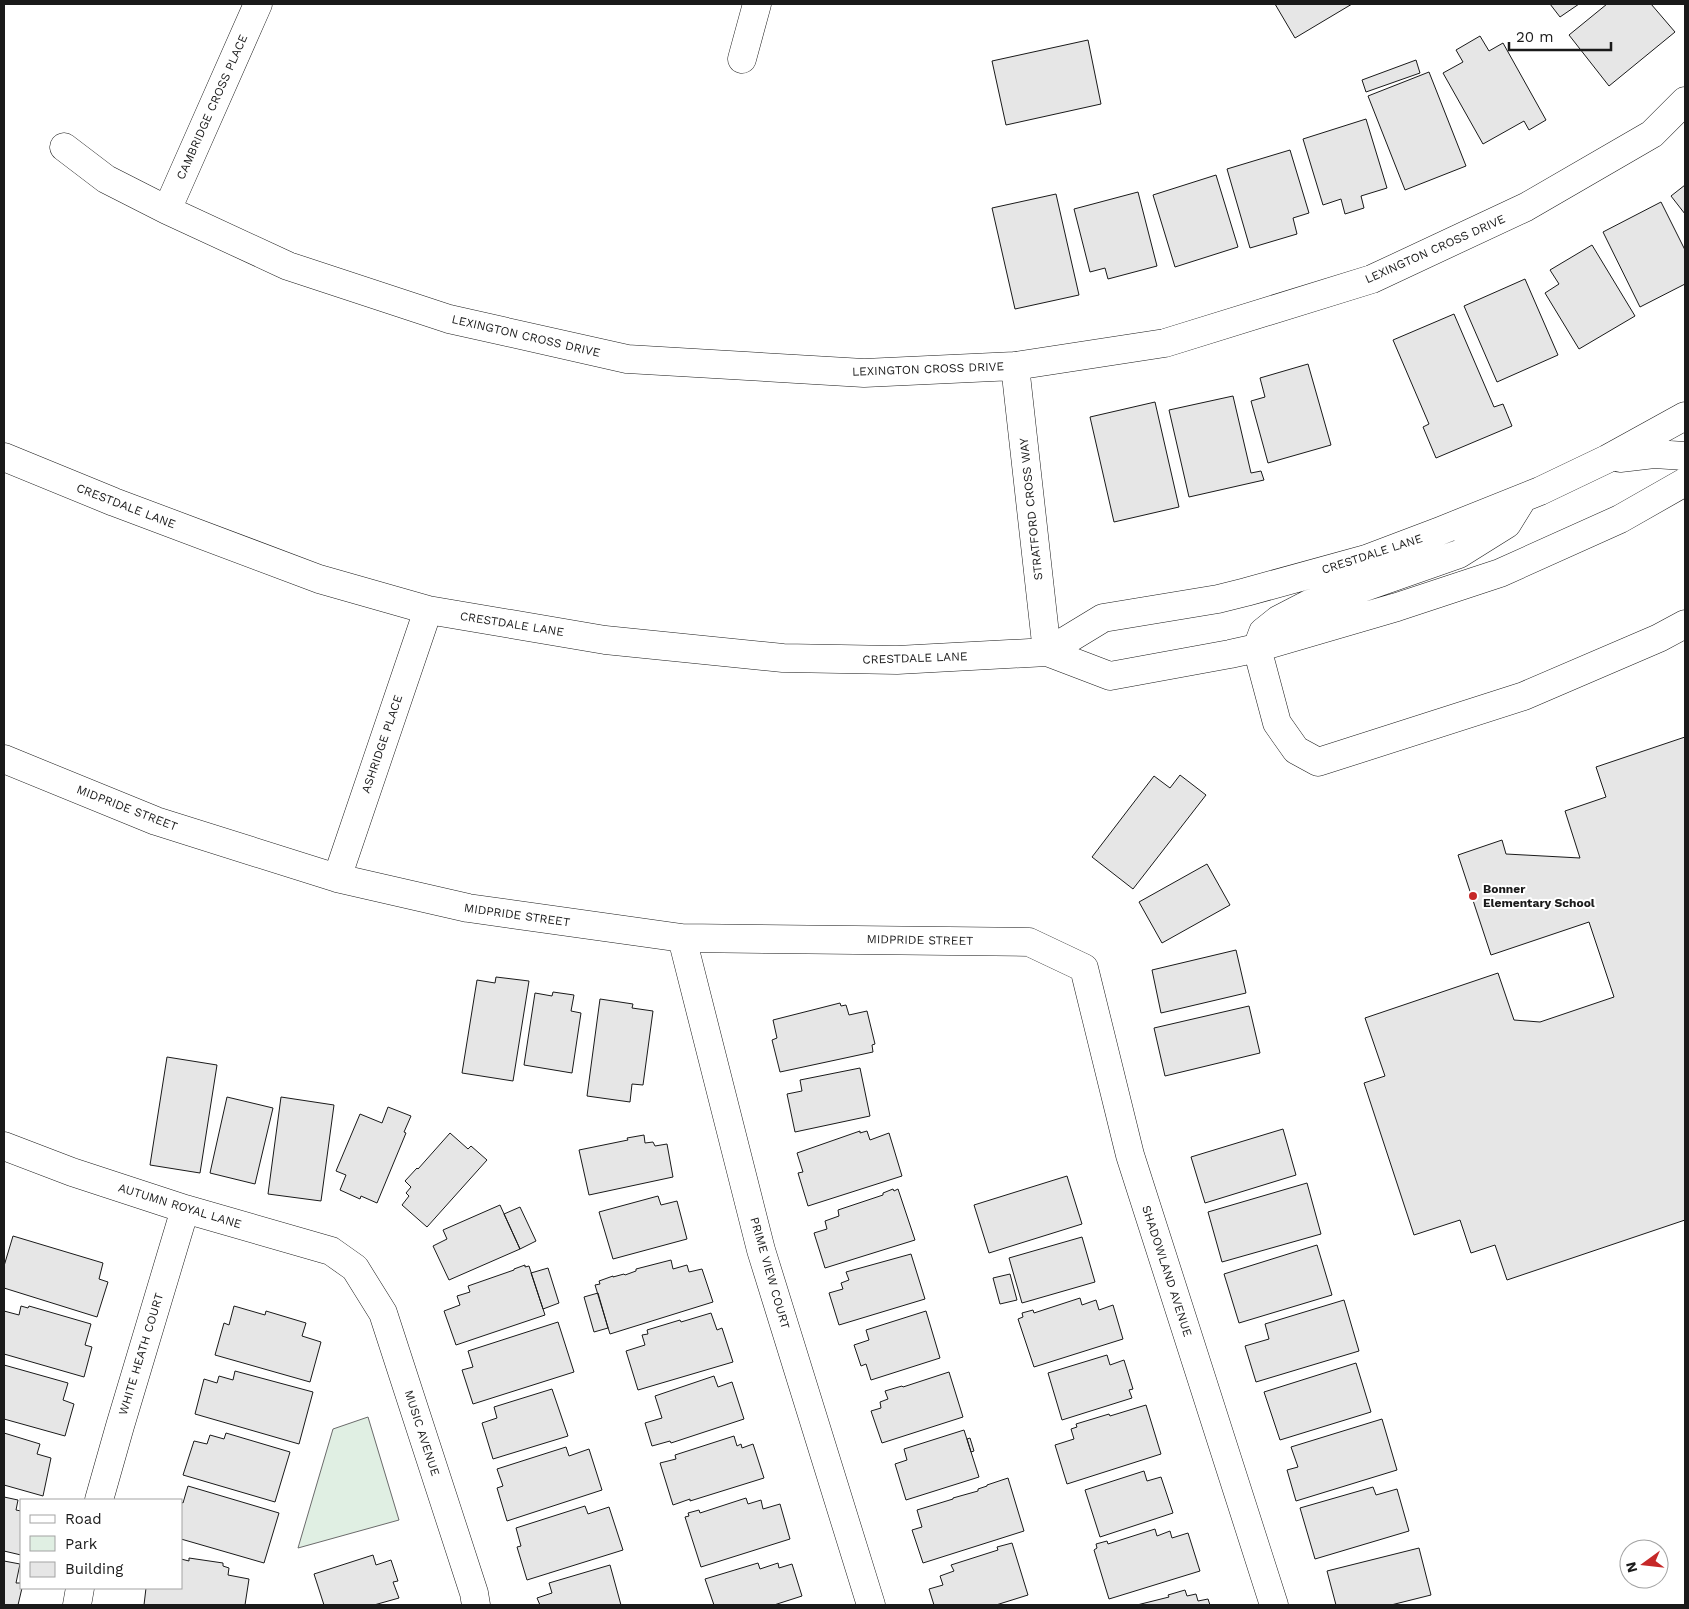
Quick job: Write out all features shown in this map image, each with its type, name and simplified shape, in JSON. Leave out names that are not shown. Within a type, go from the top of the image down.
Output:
[{"type":"street","name":"CAMBRIDGE CROSS PLACE","points":[[167,210],[258,4]]},
{"type":"street","points":[[742,59],[757,4]]},
{"type":"street","name":"LEXINGTON CROSS DRIVE","points":[[64,147],[106,179],[167,210],[288,266],[449,319],[627,359],[864,373],[1015,366],[1165,343],[1372,279],[1526,207],[1652,134],[1685,101]]},
{"type":"street","name":"STRATFORD CROSS WAY","points":[[1015,366],[1046,652]]},
{"type":"street","name":"CRESTDALE LANE","points":[[1046,652],[1103,618],[1218,599],[1366,559],[1440,532],[1523,498],[1607,459],[1685,416]]},
{"type":"street","points":[[1607,459],[1654,454],[1685,456]]},
{"type":"street","name":"CRESTDALE LANE","points":[[4,457],[114,502],[319,579],[428,610],[604,640],[783,658],[897,660],[1046,652],[1110,676],[1257,648],[1397,607],[1500,573],[1620,518],[1685,482]]},
{"type":"street","points":[[1523,498],[1507,524],[1459,554],[1359,590],[1309,604],[1278,620],[1263,632],[1257,648],[1276,723],[1296,750],[1318,762],[1524,696],[1659,638],[1685,624]]},
{"type":"street","name":"ASHRIDGE PLACE","points":[[337,878],[428,610]]},
{"type":"street","name":"MIDPRIDE STREET","points":[[4,759],[156,821],[337,878],[468,908],[682,938],[1029,942],[1050,953]]},
{"type":"street","name":"PRIME VIEW COURT","points":[[682,938],[761,1250],[871,1605]]},
{"type":"street","name":"SHADOWLAND AVENUE","points":[[1050,953],[1084,968],[1130,1154],[1274,1605]]},
{"type":"street","name":"AUTUMN ROYAL LANE","points":[[4,1146],[72,1172],[185,1209],[331,1251],[355,1268]]},
{"type":"street","name":"WHITE HEATH COURT","points":[[99,1499],[185,1209]]},
{"type":"street","name":"MUSIC AVENUE","points":[[355,1268],[383,1313],[474,1593],[476,1605]]},
{"type":"street","points":[[77,1605],[80,1589]]},
{"type":"green space","points":[[368,1417],[399,1520],[298,1548],[333,1429]]},
{"type":"building","points":[[1275,4],[1352,4],[1295,38]]},
{"type":"building","points":[[1550,4],[1579,4],[1560,17]]},
{"type":"building","points":[[1607,4],[1651,4],[1675,32],[1609,86],[1569,35]]},
{"type":"building","points":[[1480,36],[1489,51],[1503,43],[1546,120],[1529,130],[1524,121],[1483,144],[1443,73],[1463,62],[1456,50]]},
{"type":"building","points":[[1088,40],[1101,104],[1006,125],[992,61]]},
{"type":"building","points":[[1416,60],[1420,73],[1366,92],[1362,80]]},
{"type":"building","points":[[1429,72],[1466,166],[1405,190],[1368,96]]},
{"type":"building","points":[[1366,119],[1387,188],[1361,196],[1364,208],[1345,214],[1341,199],[1323,205],[1303,139]]},
{"type":"building","points":[[1290,150],[1309,213],[1293,218],[1297,234],[1250,248],[1227,169]]},
{"type":"building","points":[[1216,175],[1238,247],[1175,267],[1153,195]]},
{"type":"building","points":[[1685,185],[1685,214],[1671,196]]},
{"type":"building","points":[[1138,192],[1157,266],[1108,279],[1105,268],[1090,272],[1074,209]]},
{"type":"building","points":[[1056,194],[1079,295],[1015,309],[992,208]]},
{"type":"building","points":[[1661,202],[1685,250],[1685,284],[1640,307],[1603,232]]},
{"type":"building","points":[[1592,245],[1635,316],[1579,349],[1545,293],[1559,284],[1550,270]]},
{"type":"building","points":[[1525,279],[1558,355],[1497,382],[1464,306]]},
{"type":"building","points":[[1454,314],[1494,407],[1503,404],[1512,426],[1436,458],[1423,427],[1429,424],[1393,340]]},
{"type":"building","points":[[1308,364],[1331,445],[1268,463],[1251,401],[1265,397],[1260,378]]},
{"type":"building","points":[[1233,396],[1251,473],[1261,471],[1264,480],[1189,497],[1169,410]]},
{"type":"building","points":[[1155,402],[1179,507],[1114,522],[1090,417]]},
{"type":"building","points":[[1685,737],[1685,1220],[1507,1280],[1495,1245],[1471,1253],[1460,1220],[1414,1235],[1364,1083],[1385,1076],[1365,1018],[1498,973],[1514,1020],[1540,1022],[1614,997],[1589,922],[1491,955],[1458,855],[1502,840],[1506,854],[1580,858],[1565,811],[1606,797],[1596,767]]},
{"type":"building","points":[[1180,775],[1206,795],[1133,889],[1092,857],[1154,776],[1170,788]]},
{"type":"building","points":[[1207,864],[1230,905],[1162,943],[1139,902]]},
{"type":"building","points":[[1236,950],[1246,993],[1161,1013],[1152,970]]},
{"type":"building","points":[[496,977],[529,981],[513,1081],[462,1073],[477,980],[495,983]]},
{"type":"building","points":[[553,992],[574,995],[571,1011],[581,1013],[572,1073],[524,1065],[535,993],[552,996]]},
{"type":"building","points":[[600,999],[633,1004],[632,1008],[653,1011],[643,1085],[632,1084],[630,1102],[587,1096]]},
{"type":"building","points":[[840,1003],[841,1006],[846,1005],[849,1015],[867,1011],[875,1044],[872,1045],[873,1052],[780,1072],[772,1040],[777,1038],[773,1020]]},
{"type":"building","points":[[1249,1006],[1260,1053],[1165,1076],[1154,1028]]},
{"type":"building","points":[[167,1057],[217,1065],[200,1173],[150,1165]]},
{"type":"building","points":[[860,1068],[870,1116],[795,1132],[787,1094],[802,1091],[800,1080]]},
{"type":"building","points":[[227,1097],[273,1108],[255,1184],[210,1173]]},
{"type":"building","points":[[281,1097],[334,1105],[321,1201],[268,1194]]},
{"type":"building","points":[[388,1107],[411,1116],[404,1132],[406,1133],[377,1203],[361,1196],[360,1199],[340,1190],[346,1175],[336,1171],[360,1114],[382,1123]]},
{"type":"building","points":[[1283,1129],[1296,1175],[1205,1203],[1191,1157]]},
{"type":"building","points":[[860,1131],[860,1133],[867,1131],[870,1140],[889,1133],[902,1176],[808,1206],[798,1173],[803,1172],[797,1153]]},
{"type":"building","points":[[450,1133],[468,1149],[471,1146],[487,1160],[427,1227],[402,1205],[409,1196],[406,1193],[411,1187],[405,1181]]},
{"type":"building","points":[[644,1135],[645,1143],[653,1142],[655,1146],[667,1144],[673,1177],[589,1195],[579,1150]]},
{"type":"building","points":[[1067,1176],[1082,1224],[989,1253],[974,1205]]},
{"type":"building","points":[[1307,1183],[1321,1234],[1222,1262],[1208,1212]]},
{"type":"building","points":[[893,1189],[894,1191],[898,1189],[915,1240],[825,1268],[814,1233],[827,1229],[825,1221],[839,1216],[838,1210],[883,1195],[883,1193]]},
{"type":"building","points":[[658,1196],[661,1205],[677,1201],[687,1239],[613,1259],[599,1212]]},
{"type":"building","points":[[500,1205],[520,1249],[449,1280],[433,1246],[447,1239],[443,1230]]},
{"type":"building","points":[[520,1207],[536,1241],[520,1249],[504,1214]]},
{"type":"building","points":[[13,1236],[103,1263],[99,1279],[108,1282],[97,1317],[4,1288],[4,1266]]},
{"type":"building","points":[[1082,1237],[1095,1282],[1022,1303],[1009,1258]]},
{"type":"building","points":[[1317,1245],[1332,1295],[1239,1323],[1224,1274]]},
{"type":"building","points":[[911,1254],[925,1299],[839,1325],[829,1293],[843,1289],[841,1283],[849,1280],[846,1272]]},
{"type":"building","points":[[671,1260],[673,1269],[687,1265],[689,1272],[702,1269],[713,1302],[610,1334],[595,1285],[600,1284],[599,1281],[613,1276],[625,1275],[636,1271],[636,1269]]},
{"type":"building","points":[[525,1265],[525,1267],[529,1266],[545,1315],[456,1345],[444,1311],[460,1305],[457,1296],[470,1292],[468,1286]]},
{"type":"building","points":[[548,1268],[559,1303],[543,1309],[531,1273]]},
{"type":"building","points":[[1010,1274],[1017,1300],[1000,1304],[993,1278]]},
{"type":"building","points":[[598,1293],[608,1328],[594,1332],[584,1297]]},
{"type":"building","points":[[1080,1298],[1082,1305],[1096,1300],[1099,1310],[1113,1305],[1123,1339],[1034,1367],[1018,1319],[1023,1317],[1022,1313],[1033,1310],[1034,1313]]},
{"type":"building","points":[[1344,1300],[1359,1351],[1256,1382],[1245,1346],[1269,1339],[1265,1324]]},
{"type":"building","points":[[21,1306],[28,1308],[29,1306],[91,1324],[85,1345],[92,1347],[84,1377],[4,1354],[4,1311],[19,1315]]},
{"type":"building","points":[[234,1306],[265,1315],[266,1311],[306,1323],[302,1336],[321,1342],[310,1382],[215,1355],[224,1323],[229,1325]]},
{"type":"building","points":[[926,1311],[940,1358],[871,1380],[866,1364],[861,1366],[854,1345],[869,1340],[866,1330]]},
{"type":"building","points":[[711,1313],[717,1330],[722,1328],[733,1362],[638,1390],[626,1351],[645,1345],[642,1335],[648,1334],[647,1330]]},
{"type":"building","points":[[558,1322],[574,1372],[473,1404],[462,1370],[473,1367],[468,1351]]},
{"type":"building","points":[[1107,1355],[1110,1365],[1124,1360],[1133,1389],[1129,1390],[1132,1398],[1062,1420],[1048,1373]]},
{"type":"building","points":[[1356,1363],[1371,1412],[1280,1440],[1264,1392]]},
{"type":"building","points":[[4,1365],[68,1383],[63,1400],[74,1404],[65,1436],[4,1419]]},
{"type":"building","points":[[235,1371],[313,1392],[299,1444],[195,1414],[204,1379],[217,1383],[219,1376],[233,1380]]},
{"type":"building","points":[[949,1372],[963,1417],[882,1443],[871,1411],[881,1408],[880,1402],[888,1399],[885,1391]]},
{"type":"building","points":[[714,1376],[718,1387],[732,1382],[744,1419],[671,1443],[670,1441],[652,1446],[645,1423],[662,1418],[655,1396]]},
{"type":"building","points":[[552,1389],[568,1436],[493,1459],[482,1423],[497,1418],[494,1407]]},
{"type":"building","points":[[1146,1405],[1161,1454],[1067,1484],[1055,1445],[1074,1439],[1071,1429],[1077,1427],[1076,1424]]},
{"type":"building","points":[[1382,1419],[1397,1470],[1296,1501],[1287,1470],[1298,1467],[1291,1447]]},
{"type":"building","points":[[964,1430],[979,1477],[906,1500],[895,1464],[907,1460],[904,1449]]},
{"type":"building","points":[[4,1433],[40,1444],[37,1454],[51,1458],[43,1496],[4,1485]]},
{"type":"building","points":[[226,1433],[290,1452],[275,1502],[183,1475],[194,1441],[207,1444],[210,1435],[224,1439]]},
{"type":"building","points":[[734,1436],[737,1446],[741,1444],[742,1448],[753,1444],[764,1478],[673,1505],[660,1463],[676,1459],[675,1455]]},
{"type":"building","points":[[970,1438],[974,1451],[971,1452],[967,1439]]},
{"type":"building","points":[[566,1447],[569,1456],[589,1449],[602,1490],[507,1521],[497,1488],[503,1486],[497,1469]]},
{"type":"building","points":[[1144,1471],[1147,1481],[1161,1477],[1173,1513],[1100,1537],[1085,1490]]},
{"type":"building","points":[[1008,1478],[1024,1531],[923,1563],[912,1530],[922,1527],[917,1510],[978,1491],[978,1489],[987,1485]]},
{"type":"building","points":[[188,1486],[279,1513],[264,1563],[182,1539],[183,1503]]},
{"type":"building","points":[[1373,1487],[1376,1495],[1397,1489],[1409,1531],[1315,1559],[1300,1508]]},
{"type":"building","points":[[4,1497],[18,1500],[16,1510],[20,1511],[20,1555],[4,1551]]},
{"type":"building","points":[[746,1498],[748,1504],[761,1500],[763,1509],[780,1504],[790,1539],[701,1567],[685,1517],[689,1516],[688,1513],[699,1510],[700,1513]]},
{"type":"building","points":[[585,1506],[588,1514],[609,1507],[623,1550],[527,1580],[517,1547],[521,1546],[516,1528]]},
{"type":"building","points":[[1155,1529],[1157,1536],[1170,1531],[1172,1538],[1188,1533],[1200,1571],[1109,1599],[1094,1550],[1097,1548],[1096,1544],[1107,1541],[1108,1544]]},
{"type":"building","points":[[1012,1543],[1028,1595],[996,1605],[934,1605],[929,1589],[943,1585],[940,1576],[954,1571],[951,1565],[998,1550],[997,1547]]},
{"type":"building","points":[[1419,1548],[1431,1595],[1391,1605],[1336,1605],[1327,1571]]},
{"type":"building","points":[[373,1555],[376,1565],[391,1560],[398,1581],[393,1582],[399,1598],[374,1605],[324,1605],[314,1574]]},
{"type":"building","points":[[189,1558],[223,1563],[223,1566],[229,1568],[228,1575],[249,1579],[245,1605],[144,1605],[146,1589],[182,1589],[182,1559],[189,1561]]},
{"type":"building","points":[[4,1561],[20,1564],[16,1583],[20,1583],[20,1589],[22,1589],[18,1605],[4,1605]]},
{"type":"building","points":[[758,1563],[760,1569],[778,1563],[779,1568],[792,1564],[802,1596],[774,1605],[714,1605],[705,1579]]},
{"type":"building","points":[[610,1565],[621,1605],[540,1605],[537,1598],[552,1593],[549,1583]]},
{"type":"building","points":[[1185,1590],[1187,1596],[1196,1594],[1198,1601],[1208,1599],[1210,1605],[1137,1605],[1169,1597],[1168,1595]]},
{"type":"place","name":"Bonner Elementary School","points":[[1473,896]]}]
